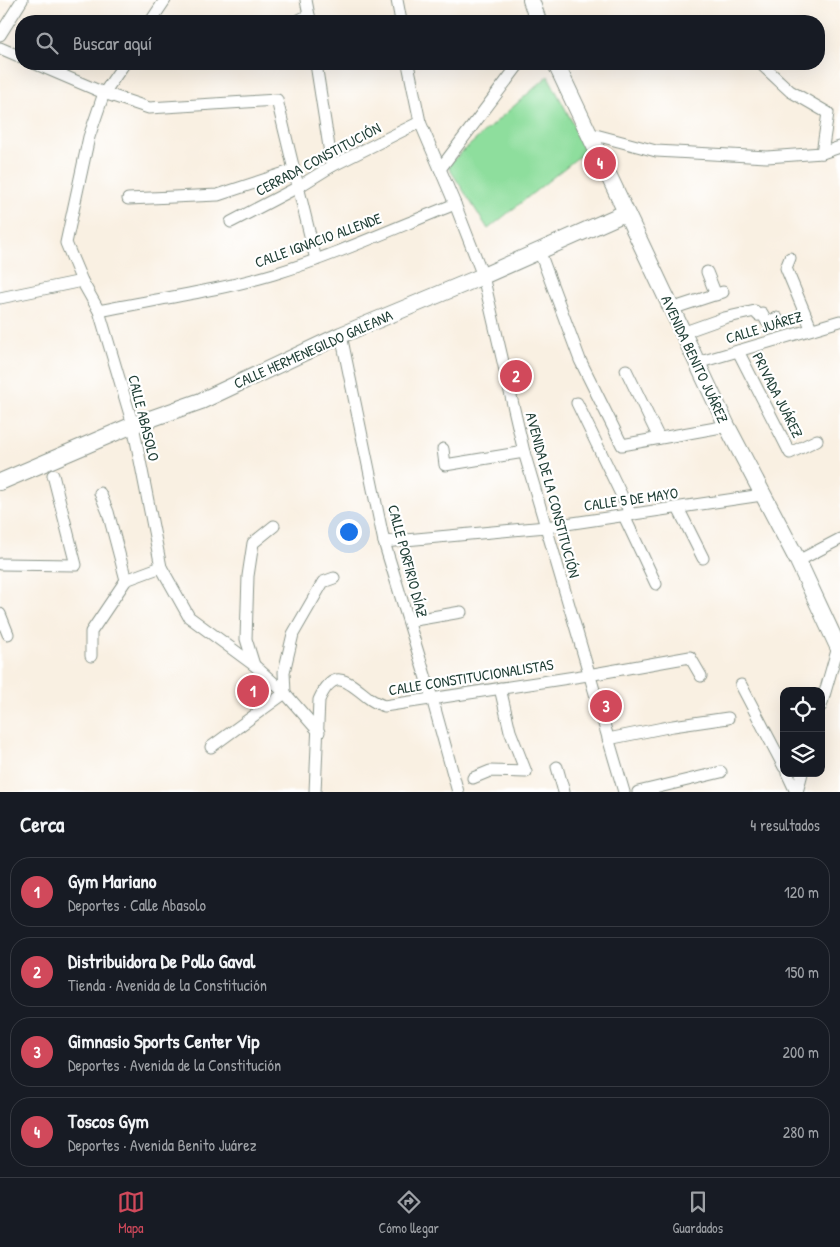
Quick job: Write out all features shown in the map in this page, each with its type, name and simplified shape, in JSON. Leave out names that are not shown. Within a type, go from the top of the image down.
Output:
[{"type":"street","points":[[0,35],[22,0]]},
{"type":"street","points":[[155,15],[165,0]]},
{"type":"street","points":[[306,0],[308,15]]},
{"type":"street","points":[[398,0],[400,15]]},
{"type":"street","points":[[531,0],[536,15]]},
{"type":"street","points":[[0,48],[15,55]]},
{"type":"street","points":[[50,70],[104,93],[150,108],[277,100],[316,260]]},
{"type":"street","name":"CALLE ABASOLO","points":[[120,70],[104,93],[89,137],[66,243],[82,281],[99,311],[133,425],[161,567],[189,617],[254,665],[286,693],[319,732]]},
{"type":"street","points":[[317,70],[332,166]]},
{"type":"street","name":"AVENIDA DE LA CONSTITUCIÓN","points":[[409,70],[420,122],[483,276],[524,452],[588,675],[624,792]]},
{"type":"street","points":[[440,169],[514,70]]},
{"type":"street","name":"AVENIDA BENITO JUÁREZ","points":[[559,70],[727,426],[798,561],[839,648]]},
{"type":"street","points":[[767,70],[790,91],[828,113],[822,153]]},
{"type":"street","name":"CERRADA CONSTITUCIÓN","points":[[231,222],[298,187],[332,166],[420,122]]},
{"type":"street","points":[[588,133],[656,152],[767,157],[822,153],[840,147]]},
{"type":"street","points":[[128,199],[218,195],[294,170]]},
{"type":"street","name":"CALLE IGNACIO ALLENDE","points":[[99,311],[233,285],[316,260],[455,204]]},
{"type":"street","name":"CALLE HERMENEGILDO GALEANA","points":[[0,482],[133,425],[201,401],[341,335],[483,276],[625,213]]},
{"type":"street","points":[[539,250],[580,360],[622,445],[727,426]]},
{"type":"street","points":[[790,258],[786,268],[811,328]]},
{"type":"street","points":[[671,309],[720,294],[707,272]]},
{"type":"street","points":[[0,298],[82,281]]},
{"type":"street","points":[[691,289],[697,300]]},
{"type":"street","points":[[682,333],[724,318],[756,311],[758,315],[762,313],[767,322],[777,318]]},
{"type":"street","name":"CALLE JUÁREZ","points":[[697,363],[840,321]]},
{"type":"street","name":"CALLE PORFIRIO DÍAZ","points":[[341,335],[384,542],[432,698],[458,792]]},
{"type":"street","name":"PRIVADA JUÁREZ","points":[[738,350],[790,453],[817,440]]},
{"type":"street","points":[[626,370],[659,438]]},
{"type":"street","points":[[577,403],[656,584]]},
{"type":"street","points":[[443,449],[445,465],[524,452]]},
{"type":"street","points":[[0,564],[76,565],[53,475]]},
{"type":"street","points":[[100,493],[108,512],[126,580]]},
{"type":"street","name":"CALLE 5 DE MAYO","points":[[384,542],[546,527],[762,495]]},
{"type":"street","points":[[678,508],[703,558]]},
{"type":"street","points":[[254,665],[246,639],[250,559],[253,543],[274,526]]},
{"type":"street","points":[[798,561],[840,539]]},
{"type":"street","points":[[91,656],[91,632],[126,580],[161,567]]},
{"type":"street","points":[[211,747],[286,693],[284,672],[293,634],[323,582],[334,578]]},
{"type":"street","points":[[409,621],[461,612]]},
{"type":"street","points":[[0,614],[8,634]]},
{"type":"street","points":[[825,693],[839,648]]},
{"type":"street","name":"CALLE CONSTITUCIONALISTAS","points":[[315,792],[319,700],[330,683],[340,679],[350,682],[371,701],[384,706],[588,675],[690,657],[702,676]]},
{"type":"street","points":[[741,685],[780,759]]},
{"type":"street","points":[[473,778],[490,771],[526,772],[510,731],[500,688]]},
{"type":"street","points":[[608,739],[673,726],[728,718]]},
{"type":"street","points":[[557,767],[564,792]]},
{"type":"street","points":[[638,792],[721,772]]},
{"type":"street","points":[[798,785],[809,792]]},
{"type":"green space","points":[[548,76],[587,150],[488,229],[447,165]]},
{"type":"place","name":"Toscos Gym","points":[[600,163]]},
{"type":"place","name":"Distribuidora De Pollo Gaval","points":[[516,376]]},
{"type":"place","name":"Gym Mariano","points":[[253,691]]},
{"type":"place","name":"Gimnasio Sports Center Vip","points":[[606,706]]}]
